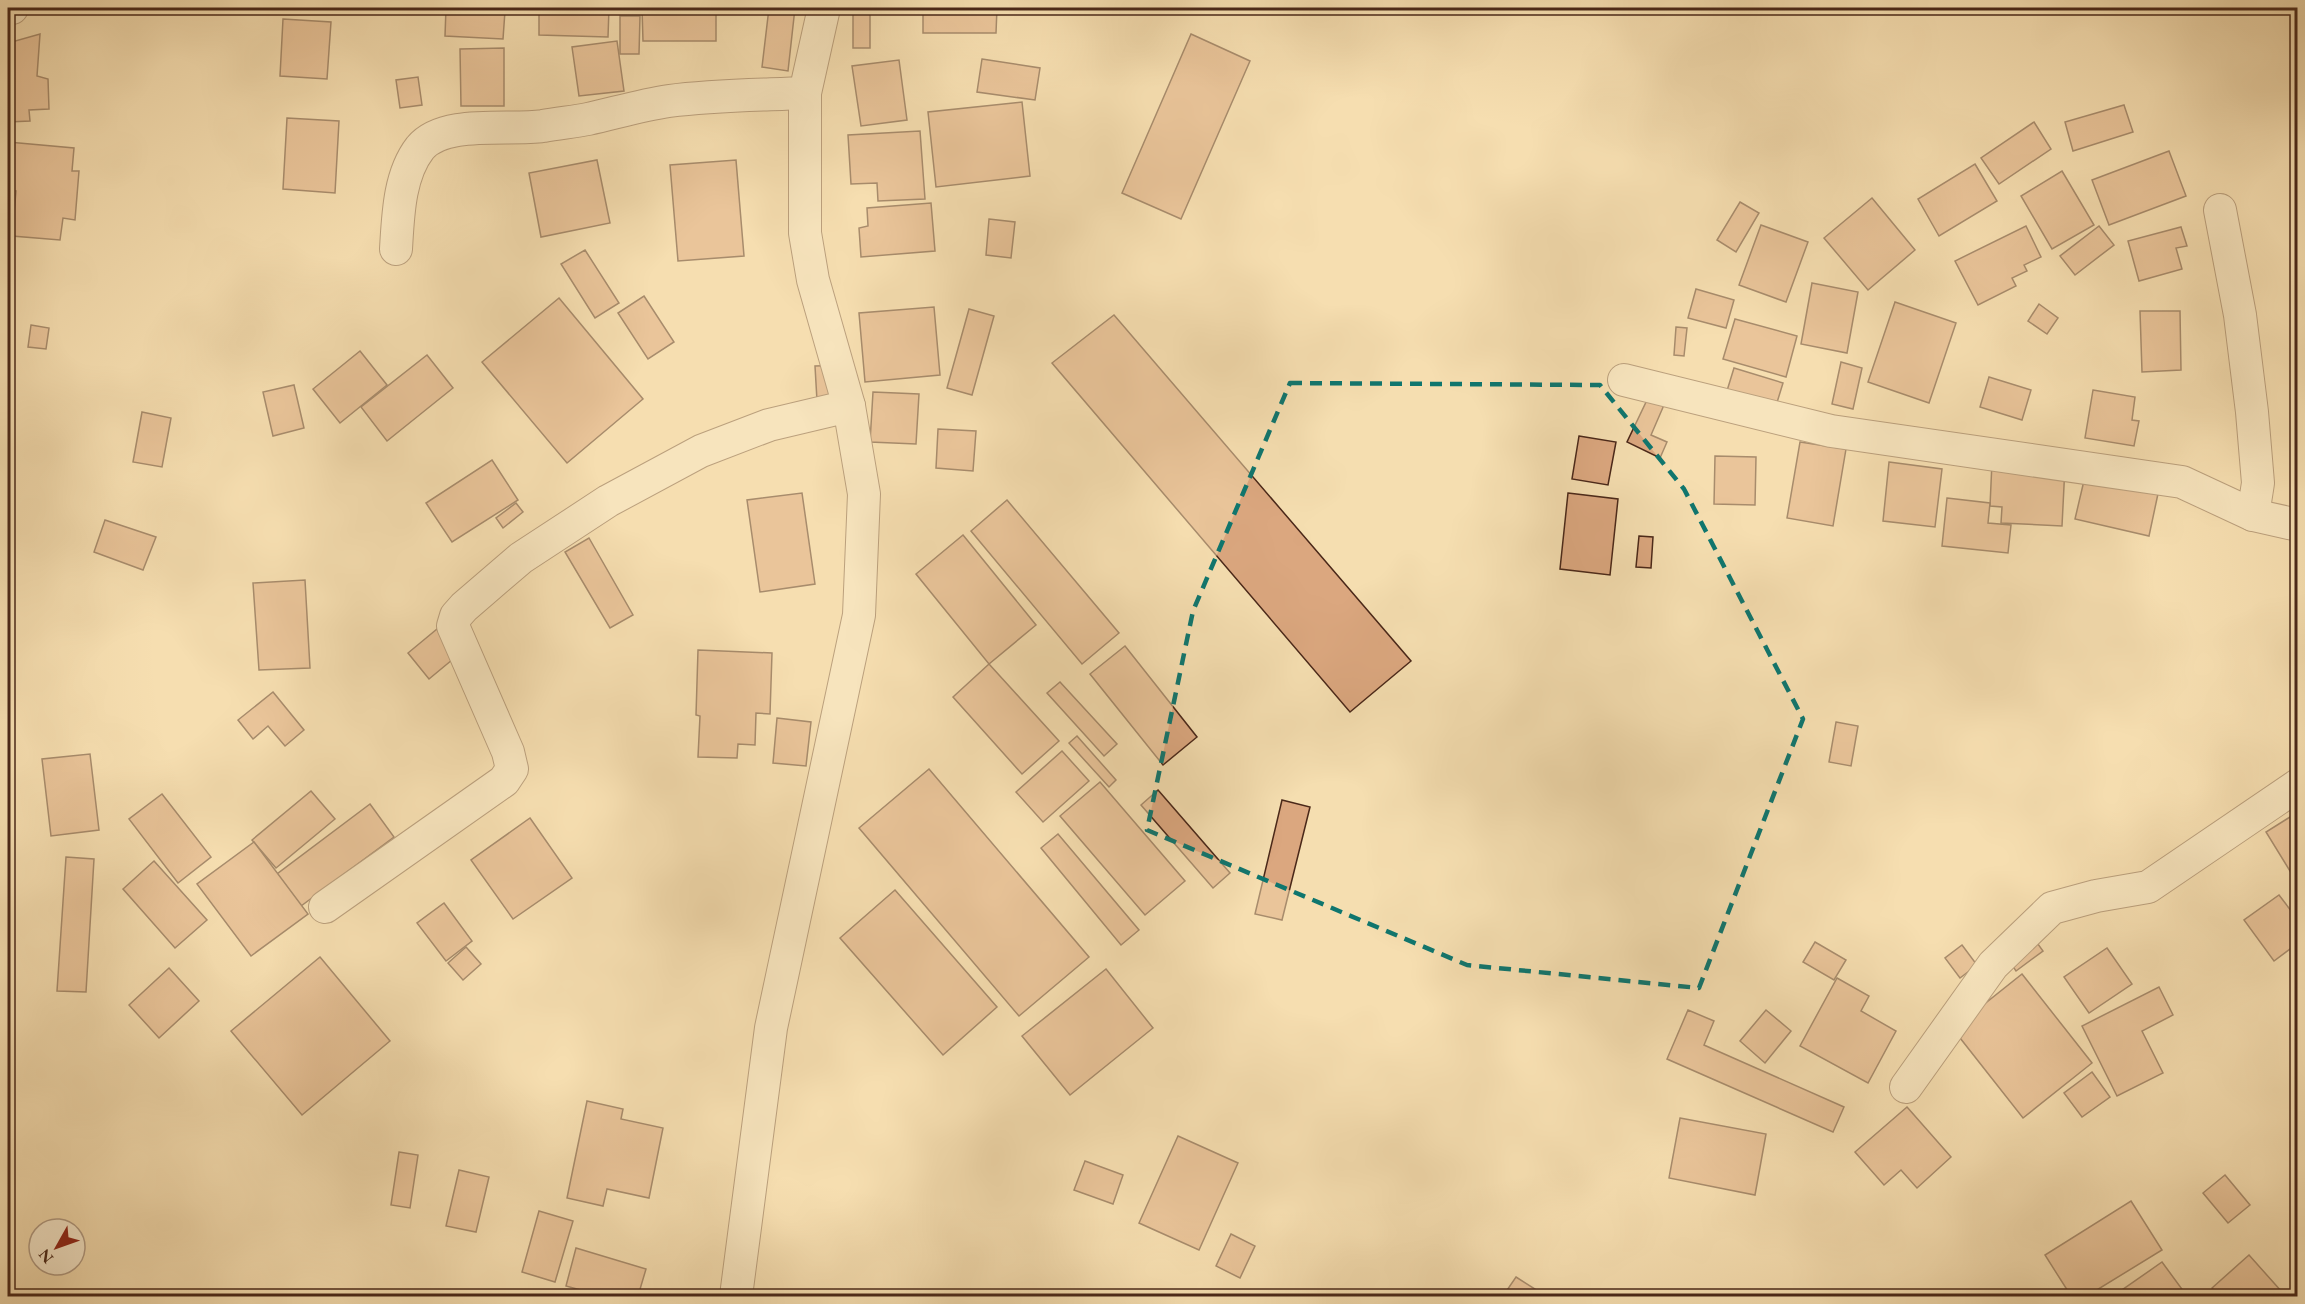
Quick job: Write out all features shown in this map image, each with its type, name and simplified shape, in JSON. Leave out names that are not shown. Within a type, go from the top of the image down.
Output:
[{"type":"street","points":[[736,1296],[771,1028],[859,615],[864,494],[849,406],[813,280],[806,233],[806,93],[824,8]]},
{"type":"street","points":[[396,249],[398,218],[407,174],[421,147],[436,136],[456,130],[541,126],[666,101],[806,93]]},
{"type":"street","points":[[2220,210],[2240,315],[2252,412],[2258,483],[2253,515]]},
{"type":"street","points":[[1624,380],[1831,431],[2182,482],[2253,515],[2298,525]]},
{"type":"street","points":[[325,907],[504,781],[512,769],[508,752],[453,626],[456,616],[464,607],[521,558],[608,501],[701,451],[769,425],[849,406]]},
{"type":"street","points":[[1906,1087],[1993,965],[2052,908],[2096,896],[2148,887],[2298,785]]},
{"type":"highlighted area","points":[[1290,383],[1600,385],[1684,489],[1803,719],[1699,988],[1467,965],[1147,830],[1193,611]]},
{"type":"building","points":[[334,8],[376,8],[377,13]]},
{"type":"building","points":[[446,8],[505,11],[503,39],[445,36]]},
{"type":"building","points":[[539,8],[609,8],[608,37],[539,35]]},
{"type":"building","points":[[642,8],[716,8],[716,41],[643,41]]},
{"type":"building","points":[[769,8],[795,8],[788,71],[762,67]]},
{"type":"building","points":[[853,8],[870,8],[870,48],[853,48]]},
{"type":"building","points":[[923,8],[997,8],[996,33],[923,33]]},
{"type":"building","points":[[620,16],[640,16],[639,54],[620,54]]},
{"type":"building","points":[[283,19],[331,22],[327,79],[280,76]]},
{"type":"building","points":[[40,34],[37,76],[48,79],[49,109],[29,110],[30,121],[8,122],[8,43]]},
{"type":"building","points":[[1191,34],[1250,61],[1181,219],[1122,193]]},
{"type":"building","points":[[617,41],[624,91],[579,96],[572,47]]},
{"type":"building","points":[[504,48],[504,106],[461,106],[460,49]]},
{"type":"building","points":[[982,59],[1040,68],[1035,100],[977,92]]},
{"type":"building","points":[[899,60],[907,120],[861,126],[852,66]]},
{"type":"building","points":[[418,77],[422,105],[400,108],[396,80]]},
{"type":"building","points":[[1022,102],[1030,176],[936,187],[928,112]]},
{"type":"building","points":[[2124,105],[2133,132],[2073,151],[2065,122]]},
{"type":"building","points":[[287,118],[339,121],[335,193],[283,189]]},
{"type":"building","points":[[2034,122],[2051,149],[1999,184],[1981,158]]},
{"type":"building","points":[[920,131],[925,199],[878,201],[877,183],[851,184],[848,135]]},
{"type":"building","points":[[8,142],[74,148],[72,171],[79,171],[75,220],[63,218],[60,240],[12,236],[16,191],[8,190]]},
{"type":"building","points":[[2169,151],[2186,196],[2109,225],[2092,180]]},
{"type":"building","points":[[597,160],[610,223],[541,237],[529,173]]},
{"type":"building","points":[[736,160],[744,256],[678,261],[670,165]]},
{"type":"building","points":[[1975,164],[1997,201],[1939,236],[1918,199]]},
{"type":"building","points":[[2062,171],[2094,225],[2052,249],[2021,196]]},
{"type":"building","points":[[1872,198],[1915,250],[1868,290],[1824,238]]},
{"type":"building","points":[[1740,202],[1759,213],[1736,252],[1717,240]]},
{"type":"building","points":[[931,203],[935,251],[861,257],[859,228],[868,226],[867,208]]},
{"type":"building","points":[[989,219],[1015,222],[1011,258],[986,255]]},
{"type":"building","points":[[1761,225],[1808,242],[1786,302],[1739,285]]},
{"type":"building","points":[[2026,226],[2041,257],[2024,265],[2027,271],[2012,278],[2016,286],[1978,305],[1955,261]]},
{"type":"building","points":[[2099,226],[2114,245],[2075,275],[2060,256]]},
{"type":"building","points":[[2181,227],[2187,246],[2176,248],[2182,269],[2139,281],[2128,241]]},
{"type":"building","points":[[585,250],[619,303],[595,318],[561,264]]},
{"type":"building","points":[[1812,283],[1858,292],[1847,353],[1801,344]]},
{"type":"building","points":[[1696,289],[1734,300],[1726,328],[1688,318]]},
{"type":"building","points":[[644,296],[674,342],[648,359],[618,313]]},
{"type":"building","points":[[559,298],[643,399],[567,463],[482,362]]},
{"type":"building","points":[[1895,302],[1956,323],[1929,403],[1868,382]]},
{"type":"building","points":[[2039,304],[2058,318],[2047,334],[2028,321]]},
{"type":"building","points":[[934,307],[940,375],[865,382],[859,313]]},
{"type":"building","points":[[969,309],[994,316],[972,395],[947,388]]},
{"type":"building","points":[[2140,311],[2180,311],[2181,370],[2142,372]]},
{"type":"building","points":[[1114,315],[1411,661],[1350,712],[1052,363]]},
{"type":"building","points":[[1735,319],[1797,336],[1786,377],[1723,359]]},
{"type":"building","points":[[31,325],[49,328],[46,349],[28,347]]},
{"type":"building","points":[[1676,327],[1687,328],[1684,356],[1674,355]]},
{"type":"building","points":[[360,351],[387,385],[340,423],[313,389]]},
{"type":"building","points":[[427,355],[453,388],[387,441],[361,407]]},
{"type":"building","points":[[1841,362],[1862,368],[1853,409],[1832,404]]},
{"type":"building","points":[[850,365],[818,418],[815,366]]},
{"type":"building","points":[[1734,368],[1783,383],[1775,409],[1726,394]]},
{"type":"building","points":[[1989,377],[2031,390],[2022,420],[1980,407]]},
{"type":"building","points":[[294,385],[304,428],[273,436],[263,392]]},
{"type":"building","points":[[2093,390],[2135,397],[2132,420],[2139,421],[2134,446],[2085,438]]},
{"type":"building","points":[[873,392],[919,394],[916,444],[870,442]]},
{"type":"building","points":[[1648,398],[1664,405],[1651,435],[1667,442],[1660,458],[1627,442]]},
{"type":"building","points":[[142,412],[171,418],[162,467],[133,462]]},
{"type":"building","points":[[938,429],[976,431],[973,471],[936,468]]},
{"type":"building","points":[[1579,436],[1616,442],[1608,485],[1572,479]]},
{"type":"building","points":[[1800,442],[1846,449],[1833,526],[1787,518]]},
{"type":"building","points":[[1715,456],[1756,457],[1755,505],[1714,504]]},
{"type":"building","points":[[492,460],[518,500],[452,542],[426,503]]},
{"type":"building","points":[[1889,462],[1942,469],[1935,527],[1883,521]]},
{"type":"building","points":[[1992,462],[2065,466],[2062,526],[2001,523],[2002,507],[1990,506]]},
{"type":"building","points":[[2086,472],[2159,489],[2149,536],[2075,519]]},
{"type":"building","points":[[802,493],[815,584],[760,592],[747,500]]},
{"type":"building","points":[[1568,493],[1618,499],[1610,575],[1560,569]]},
{"type":"building","points":[[1947,498],[1990,503],[1988,523],[2011,525],[2008,553],[1942,546]]},
{"type":"building","points":[[1007,500],[1119,633],[1082,664],[971,531]]},
{"type":"building","points":[[516,503],[523,512],[503,528],[496,518]]},
{"type":"building","points":[[105,520],[156,537],[143,570],[94,552]]},
{"type":"building","points":[[963,535],[1036,625],[989,664],[916,574]]},
{"type":"building","points":[[1639,536],[1653,537],[1651,568],[1636,567]]},
{"type":"building","points":[[589,538],[633,615],[610,628],[565,552]]},
{"type":"building","points":[[305,580],[310,668],[259,670],[253,583]]},
{"type":"building","points":[[437,629],[458,655],[429,679],[408,653]]},
{"type":"building","points":[[1125,646],[1197,737],[1163,765],[1090,674]]},
{"type":"building","points":[[698,650],[772,653],[770,714],[756,713],[755,745],[738,744],[737,758],[698,757],[700,716],[696,715]]},
{"type":"building","points":[[989,664],[1059,741],[1022,774],[953,697]]},
{"type":"building","points":[[1060,682],[1117,744],[1104,756],[1047,693]]},
{"type":"building","points":[[273,692],[304,730],[285,746],[268,726],[253,739],[238,720]]},
{"type":"building","points":[[777,718],[811,722],[806,766],[773,763]]},
{"type":"building","points":[[1836,722],[1858,726],[1851,766],[1829,762]]},
{"type":"building","points":[[1077,736],[1116,780],[1109,787],[1069,743]]},
{"type":"building","points":[[1062,751],[1089,781],[1043,822],[1016,792]]},
{"type":"building","points":[[90,754],[99,830],[51,836],[42,759]]},
{"type":"building","points":[[929,769],[1089,957],[1019,1016],[859,828]]},
{"type":"building","points":[[1100,782],[1185,881],[1145,915],[1060,816]]},
{"type":"building","points":[[1158,790],[1230,873],[1213,888],[1141,805]]},
{"type":"building","points":[[311,791],[335,819],[276,868],[252,840]]},
{"type":"building","points":[[162,794],[211,857],[178,883],[129,819]]},
{"type":"building","points":[[1282,800],[1310,807],[1282,920],[1255,914]]},
{"type":"building","points":[[370,804],[394,837],[301,906],[277,874]]},
{"type":"building","points":[[2298,812],[2298,884],[2266,832]]},
{"type":"building","points":[[530,818],[572,878],[513,919],[471,860]]},
{"type":"building","points":[[1058,834],[1139,930],[1121,945],[1041,848]]},
{"type":"building","points":[[254,842],[308,914],[251,956],[197,884]]},
{"type":"building","points":[[66,857],[94,859],[86,992],[57,991]]},
{"type":"building","points":[[154,861],[207,920],[175,948],[123,889]]},
{"type":"building","points":[[895,890],[997,1007],[943,1055],[840,938]]},
{"type":"building","points":[[2279,895],[2298,920],[2298,943],[2274,961],[2244,920]]},
{"type":"building","points":[[444,903],[472,941],[446,961],[417,923]]},
{"type":"building","points":[[2030,933],[2043,951],[2016,971],[2004,953]]},
{"type":"building","points":[[1815,942],[1846,960],[1834,980],[1803,962]]},
{"type":"building","points":[[1962,945],[1977,965],[1960,978],[1945,958]]},
{"type":"building","points":[[466,947],[481,964],[463,980],[448,963]]},
{"type":"building","points":[[2107,948],[2132,984],[2089,1013],[2064,977]]},
{"type":"building","points":[[320,957],[390,1041],[302,1115],[231,1031]]},
{"type":"building","points":[[169,968],[199,1001],[159,1038],[129,1005]]},
{"type":"building","points":[[1106,969],[1153,1028],[1070,1095],[1022,1036]]},
{"type":"building","points":[[2022,974],[2092,1063],[2023,1118],[1953,1029]]},
{"type":"building","points":[[1837,978],[1869,996],[1861,1011],[1896,1031],[1868,1083],[1800,1046]]},
{"type":"building","points":[[2159,987],[2173,1015],[2142,1031],[2163,1073],[2117,1096],[2082,1026]]},
{"type":"building","points":[[1688,1010],[1714,1021],[1704,1045],[1844,1107],[1833,1132],[1667,1059]]},
{"type":"building","points":[[1766,1010],[1791,1031],[1765,1063],[1740,1041]]},
{"type":"building","points":[[2092,1072],[2110,1097],[2082,1117],[2064,1093]]},
{"type":"building","points":[[587,1101],[623,1109],[621,1119],[663,1128],[649,1198],[607,1189],[603,1206],[567,1198]]},
{"type":"building","points":[[1907,1107],[1951,1157],[1917,1188],[1901,1170],[1884,1185],[1855,1152]]},
{"type":"building","points":[[1680,1118],[1766,1134],[1755,1195],[1669,1178]]},
{"type":"building","points":[[1178,1136],[1238,1163],[1199,1250],[1139,1223]]},
{"type":"building","points":[[399,1152],[418,1155],[410,1208],[391,1205]]},
{"type":"building","points":[[1085,1161],[1123,1175],[1113,1204],[1074,1190]]},
{"type":"building","points":[[459,1170],[489,1177],[476,1232],[446,1226]]},
{"type":"building","points":[[2225,1175],[2250,1205],[2228,1223],[2203,1193]]},
{"type":"building","points":[[2131,1201],[2162,1250],[2087,1296],[2071,1296],[2045,1255]]},
{"type":"building","points":[[539,1211],[573,1221],[555,1282],[522,1272]]},
{"type":"building","points":[[1231,1234],[1255,1246],[1240,1278],[1216,1266]]},
{"type":"building","points":[[576,1248],[646,1269],[638,1296],[602,1296],[566,1286]]},
{"type":"building","points":[[2249,1255],[2282,1292],[2278,1296],[2219,1296],[2212,1288]]},
{"type":"building","points":[[2162,1262],[2187,1296],[2127,1296],[2122,1290]]},
{"type":"building","points":[[1516,1277],[1546,1296],[1503,1296]]}]
